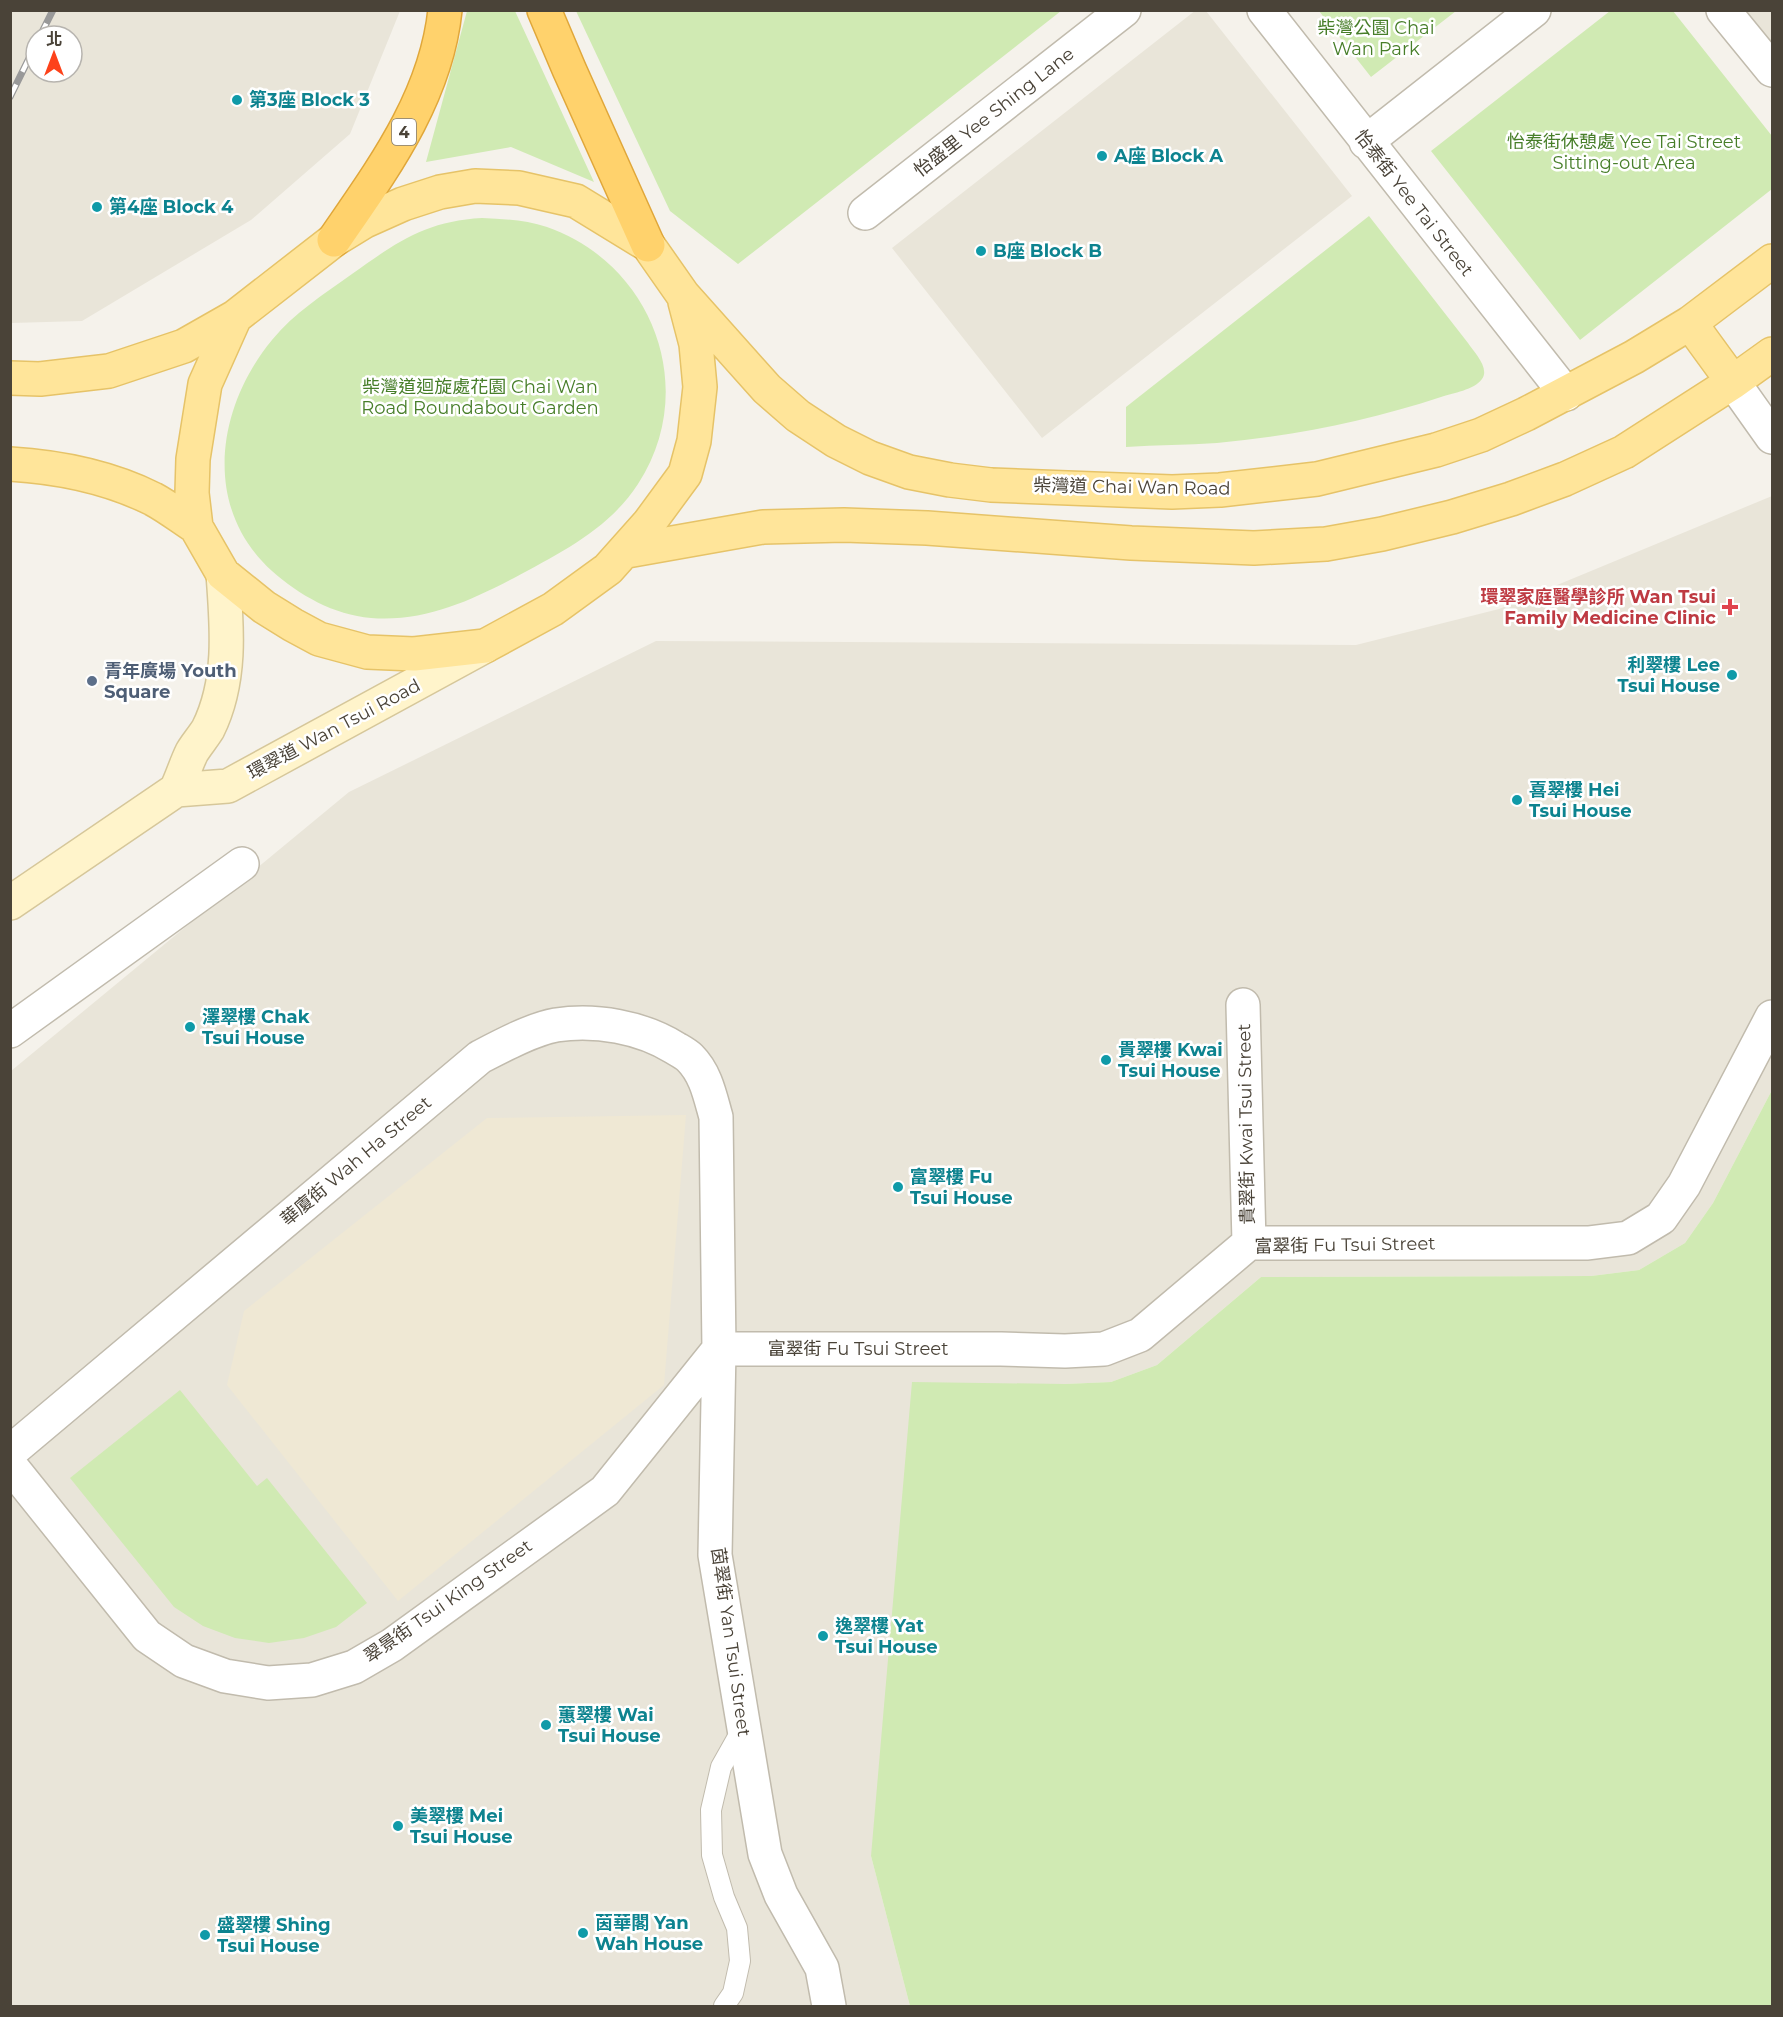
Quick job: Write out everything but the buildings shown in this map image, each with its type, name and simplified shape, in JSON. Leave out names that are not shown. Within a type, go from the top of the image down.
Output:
[{"type":"highway","name":"4","points":[[334,240],[400,142],[417,107],[438,50],[445,10]]},
{"type":"highway","points":[[544,10],[648,245]]},
{"type":"main road","name":"柴灣道 Chai Wan Road","points":[[10,378],[40,379],[109,371],[184,346],[236,317],[334,240],[365,221],[403,204],[440,192],[475,186],[519,188],[576,201],[648,245],[683,295],[767,389],[798,416],[836,441],[870,458],[909,472],[991,485],[1172,492],[1241,489],[1317,479],[1378,466],[1481,435],[1566,394],[1634,357],[1690,323],[1773,261]]},
{"type":"main road","name":"柴灣道 Chai Wan Road","points":[[236,317],[205,384],[193,459],[192,493],[196,527],[223,574],[264,607],[293,625],[319,639],[367,652],[414,654],[485,646],[554,609],[608,570],[627,550],[685,474],[694,441],[700,387],[696,344],[683,295]]},
{"type":"main road","points":[[1690,323],[1733,382]]},
{"type":"main road","points":[[627,550],[763,527],[844,525],[927,528],[1198,546],[1254,548],[1326,544],[1382,534],[1452,517],[1565,479],[1624,452],[1773,354]]},
{"type":"main road","name":"柴灣道 Chai Wan Road","points":[[10,464],[40,466],[103,479],[153,500],[196,527]]},
{"type":"street","name":"怡盛里 Yee Shing Lane","points":[[865,213],[1124,10]]},
{"type":"street","name":"怡泰街 Yee Tai Street","points":[[1264,10],[1566,394]]},
{"type":"street","points":[[1366,142],[1534,10]]},
{"type":"street","points":[[1722,18],[1773,70]]},
{"type":"street","points":[[1733,382],[1773,437]]},
{"type":"street","points":[[176,790],[193,752],[208,729],[224,678],[227,622],[223,574]]},
{"type":"street","name":"環翠道 Wan Tsui Road","points":[[10,903],[176,790],[228,786],[485,646]]},
{"type":"street","points":[[10,1031],[242,864]]},
{"type":"street","name":"貴翠街 Kwai Tsui Street","points":[[1243,1005],[1249,1243]]},
{"type":"street","name":"富翠街 Fu Tsui Street","points":[[719,1349],[1065,1351],[1104,1349],[1140,1335],[1249,1243],[1588,1243],[1628,1238],[1661,1218],[1684,1185],[1773,1017]]},
{"type":"street","name":"華廈街 Wah Ha Street","points":[[10,1452],[480,1057],[511,1041],[555,1025],[591,1024],[626,1028],[657,1037],[690,1058],[706,1080],[716,1116]]},
{"type":"street","name":"茵翠街 Yan Tsui Street","points":[[716,1116],[719,1349],[715,1555],[765,1854],[781,1895],[822,1968],[829,2007]]},
{"type":"street","name":"翠景街 Tsui King Street","points":[[10,1465],[147,1636],[184,1661],[225,1676],[268,1683],[312,1680],[354,1667],[392,1645],[605,1491],[719,1349]]},
{"type":"lane","points":[[724,2007],[733,1993],[740,1961],[737,1928],[724,1897],[712,1855],[711,1810],[721,1767],[743,1728]]},
{"type":"shaded area","points":[[11,10],[400,11],[350,134],[251,220],[82,321],[11,323]]},
{"type":"shaded area","points":[[1196,10],[1206,11],[1352,196],[1042,438],[892,248]]},
{"type":"shaded area","points":[[1744,11],[1772,11],[1772,47]]},
{"type":"shaded area","points":[[1772,496],[1772,1090],[1713,1203],[1685,1243],[1639,1270],[1591,1276],[1261,1277],[1157,1365],[1111,1382],[1065,1384],[871,1856],[910,2006],[11,2006],[11,1071],[349,792],[656,641],[1356,645],[1499,609]]},
{"type":"shaded area","points":[[686,1115],[664,1385],[398,1601],[227,1385],[244,1311],[487,1118]]},
{"type":"green space","points":[[467,11],[515,11],[594,182],[511,147],[426,162]]},
{"type":"green space","points":[[576,11],[1061,11],[738,264],[670,211]]},
{"type":"green space","name":"柴灣公園 Chai Wan Park","points":[[1319,11],[1456,11],[1371,77]]},
{"type":"green space","name":"怡泰街休憩處 Yee Tai Street Sitting-out Area","points":[[1610,11],[1673,11],[1772,136],[1772,189],[1580,340],[1431,151]]},
{"type":"green space","points":[[1369,216],[1477,355],[1484,370],[1484,375],[1478,383],[1463,391],[1386,413],[1302,432],[1217,443],[1126,447],[1126,407]]},
{"type":"green space","name":"柴灣道迴旋處花園 Chai Wan Road Roundabout Garden","points":[[482,218],[515,220],[547,227],[584,245],[615,269],[639,300],[656,334],[664,371],[665,409],[656,447],[638,484],[612,515],[582,539],[531,569],[463,602],[427,613],[409,617],[371,618],[344,613],[305,596],[272,571],[250,546],[235,518],[226,488],[225,457],[229,426],[239,396],[253,367],[272,340],[290,321],[320,297],[383,252],[413,235],[444,224]]},
{"type":"green space","points":[[1772,1090],[1772,2006],[910,2006],[871,1856],[912,1382],[1065,1384],[1111,1382],[1157,1365],[1261,1277],[1591,1276],[1639,1270],[1685,1243],[1713,1203]]},
{"type":"green space","points":[[180,1390],[257,1486],[267,1478],[367,1603],[336,1627],[304,1638],[269,1643],[235,1638],[203,1626],[174,1607],[70,1478]]},
{"type":"railway","points":[[46,24],[53,10]]},
{"type":"railway","points":[[10,97],[24,68]]},
{"type":"place","name":"第3座 Block 3","points":[[237,100]]},
{"type":"place","name":"A座 Block A","points":[[1102,156]]},
{"type":"place","name":"第4座 Block 4","points":[[97,207]]},
{"type":"place","name":"B座 Block B","points":[[981,251]]},
{"type":"place","name":"環翠家庭醫學診所 Wan Tsui Family Medicine Clinic","points":[[1730,607]]},
{"type":"place","name":"利翠樓 Lee Tsui House","points":[[1732,675]]},
{"type":"place","name":"青年廣場 Youth Square","points":[[92,681]]},
{"type":"place","name":"喜翠樓 Hei Tsui House","points":[[1517,800]]},
{"type":"place","name":"澤翠樓 Chak Tsui House","points":[[190,1027]]},
{"type":"place","name":"貴翠樓 Kwai Tsui House","points":[[1106,1060]]},
{"type":"place","name":"富翠樓 Fu Tsui House","points":[[898,1187]]},
{"type":"place","name":"逸翠樓 Yat Tsui House","points":[[823,1636]]},
{"type":"place","name":"蕙翠樓 Wai Tsui House","points":[[546,1725]]},
{"type":"place","name":"美翠樓 Mei Tsui House","points":[[398,1826]]},
{"type":"place","name":"茵華閣 Yan Wah House","points":[[583,1933]]},
{"type":"place","name":"盛翠樓 Shing Tsui House","points":[[205,1935]]}]
